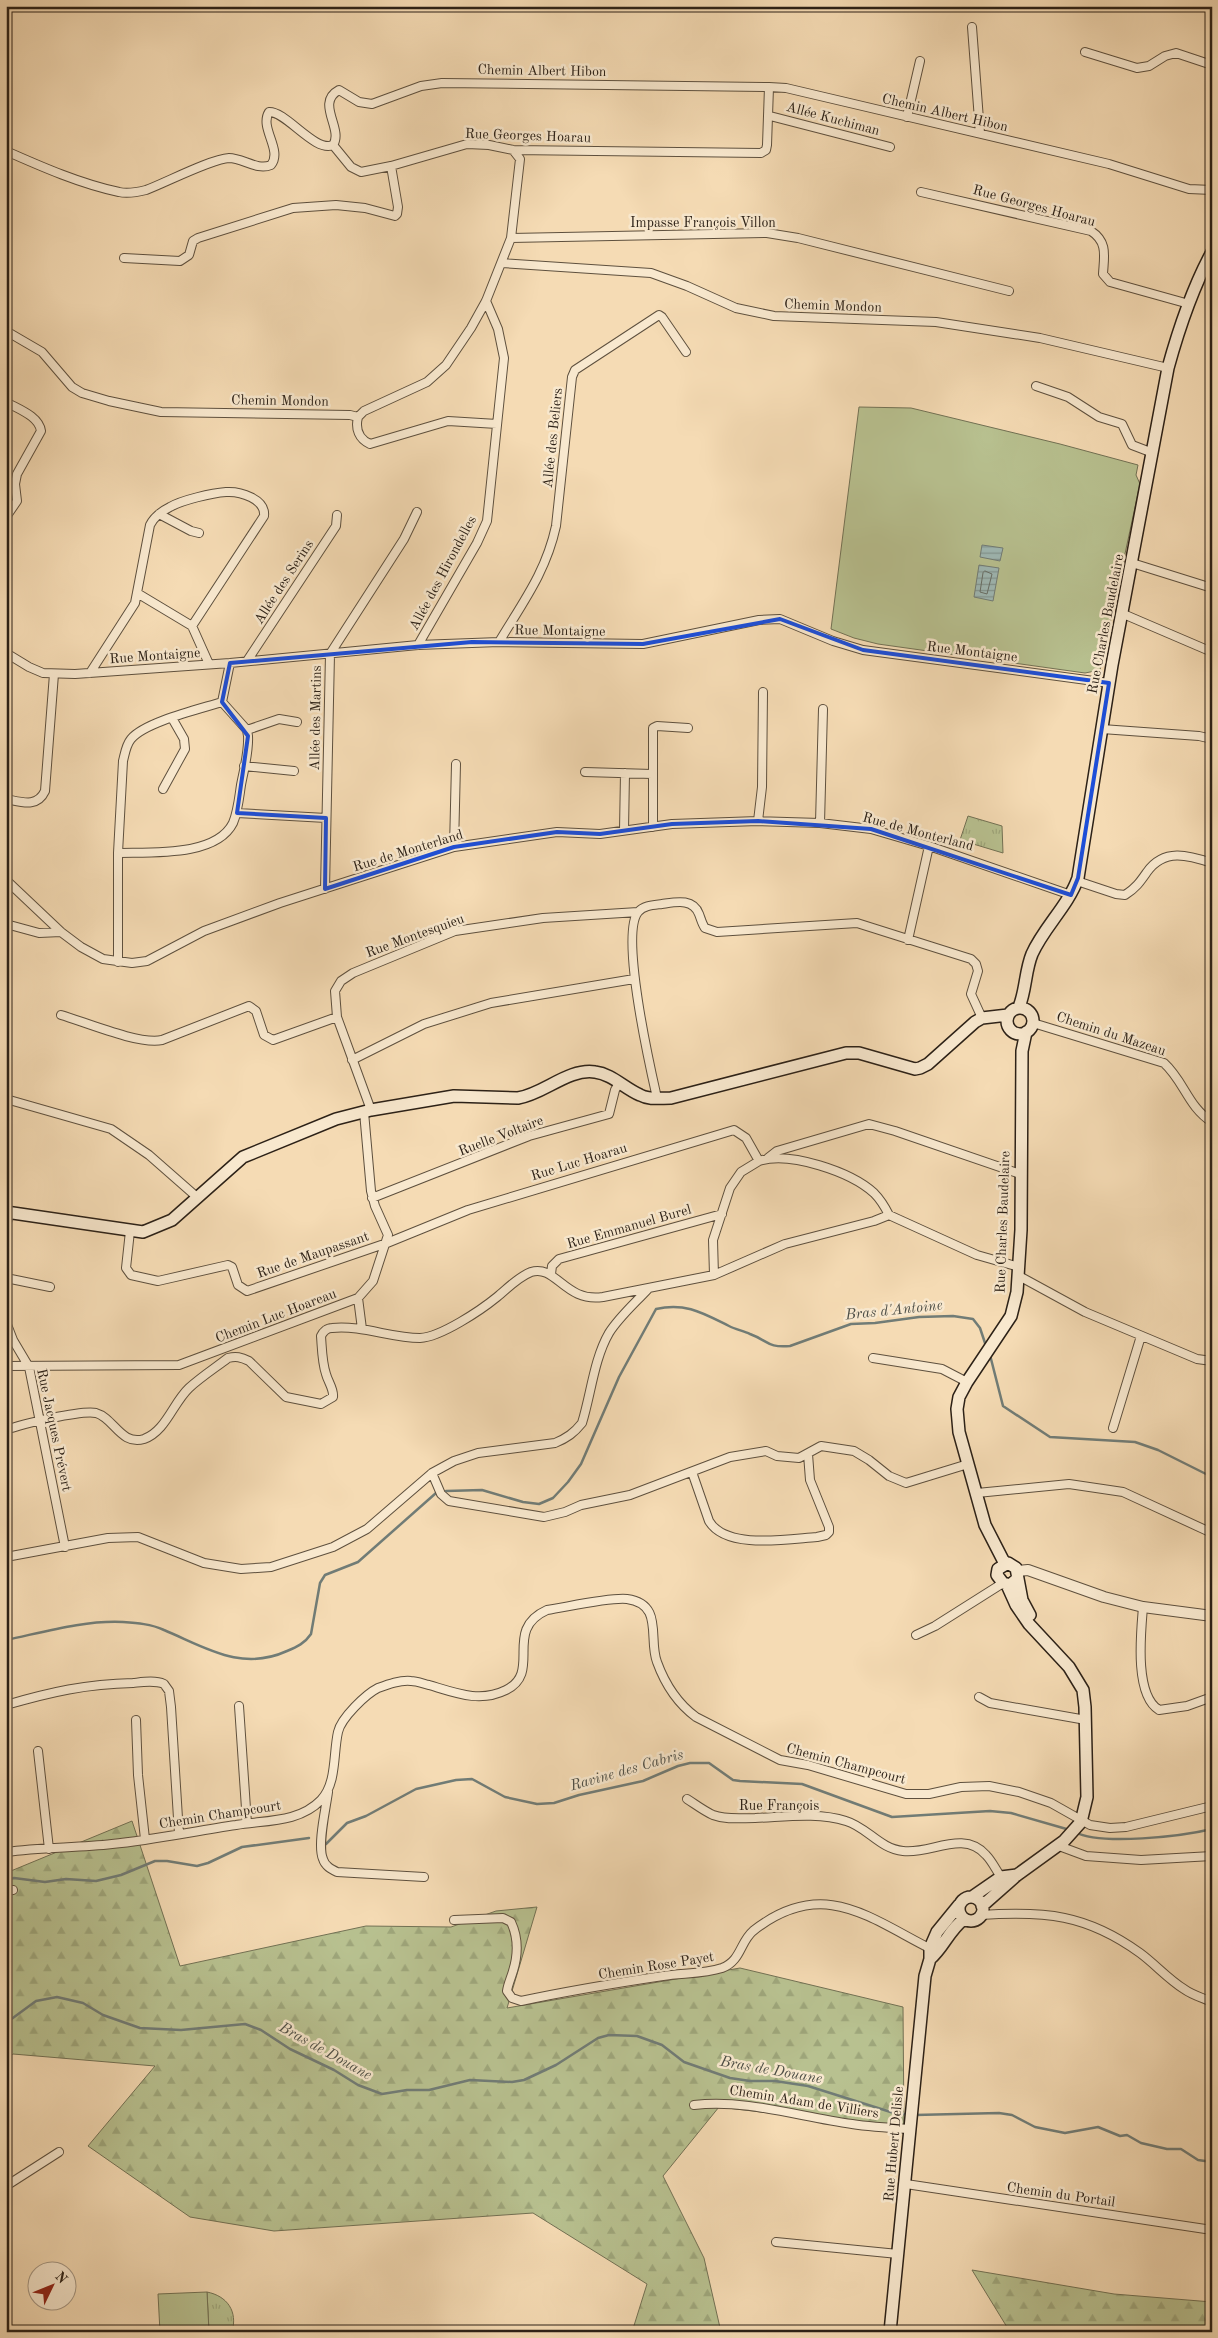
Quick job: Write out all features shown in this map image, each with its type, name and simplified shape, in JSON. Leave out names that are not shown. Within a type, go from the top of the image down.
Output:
[{"type":"main road","name":"Rue Charles Baudelaire","points":[[1023,1004],[1027,969],[1032,954],[1071,894],[1077,881],[1121,614],[1168,368],[1177,334],[1200,274],[1212,252]]},
{"type":"main road","points":[[8,1212],[143,1232],[172,1220],[233,1164],[249,1154],[336,1119],[368,1111],[454,1096],[518,1098],[536,1094],[573,1074],[584,1072],[606,1074],[640,1095],[670,1098],[846,1053],[859,1054],[915,1069],[928,1064],[982,1018],[996,1017],[1008,1019],[1021,1033],[1033,1023],[1032,1014],[1023,1004],[1008,1019]]},
{"type":"main road","name":"Rue Charles Baudelaire","points":[[1011,1579],[997,1575],[1002,1566],[985,1525],[957,1422],[959,1397],[1011,1316],[1015,1305],[1019,1272],[1021,1033]]},
{"type":"main road","points":[[1002,1566],[1011,1564],[1011,1579]]},
{"type":"main road","name":"Rue Hubert Delisle","points":[[933,1953],[952,1928],[964,1919],[975,1920],[981,1910],[1017,1874],[1062,1844],[1078,1824],[1087,1797],[1086,1720],[1083,1690],[1069,1667],[1036,1629],[1011,1579]]},
{"type":"main road","name":"Rue Hubert Delisle","points":[[890,2332],[925,1976],[933,1953],[937,1932],[964,1899],[972,1897],[1001,1877],[1017,1874]]},
{"type":"main road","points":[[972,1897],[976,1899],[981,1910]]},
{"type":"main road","points":[[959,1906],[960,1913],[964,1919]]},
{"type":"street","points":[[972,27],[980,133]]},
{"type":"street","points":[[1085,52],[1137,68],[1149,66],[1165,56],[1176,53],[1212,65]]},
{"type":"street","points":[[907,117],[920,61]]},
{"type":"street","name":"Chemin Albert Hibon","points":[[333,145],[336,136],[329,104],[335,92],[339,90],[365,104],[372,104],[421,86],[450,83],[769,87],[786,88],[1109,164],[1190,190],[1212,190]]},
{"type":"street","points":[[769,87],[770,116]]},
{"type":"street","points":[[6,152],[46,168],[121,193],[146,190],[221,160],[239,159],[259,166],[271,165],[274,157],[266,120],[268,112],[272,111],[323,145],[333,145]]},
{"type":"street","name":"Allée Kuchiman","points":[[770,116],[890,147]]},
{"type":"street","name":"Rue Georges Hoarau","points":[[333,145],[356,170],[366,172],[467,144],[489,144],[514,150],[761,153],[766,150],[770,116]]},
{"type":"street","points":[[497,424],[448,421],[370,444],[365,442],[357,431],[358,417],[364,411],[412,390],[437,374],[471,328],[486,301],[511,238],[520,160],[514,150]]},
{"type":"street","points":[[124,258],[180,260],[189,255],[193,241],[198,238],[293,208],[336,204],[366,208],[395,216],[398,214],[398,207],[391,166]]},
{"type":"street","name":"Rue Georges Hoarau","points":[[921,192],[1091,231],[1103,243],[1105,250],[1103,274],[1110,282],[1189,304]]},
{"type":"street","name":"Impasse François Villon","points":[[511,238],[767,233],[798,238],[1009,291]]},
{"type":"street","name":"Chemin Mondon","points":[[502,262],[651,273],[687,286],[736,308],[755,313],[774,316],[936,322],[1040,338],[1168,368]]},
{"type":"street","name":"Allée des Hirondelles","points":[[418,645],[477,542],[486,521],[504,358],[498,330],[486,301]]},
{"type":"street","name":"Allée des Beliers","points":[[499,642],[544,566],[552,546],[556,526],[572,377],[575,370],[656,316],[662,316],[686,352]]},
{"type":"street","name":"Chemin Mondon","points":[[6,331],[42,352],[72,387],[82,393],[109,401],[161,412],[342,415],[358,417]]},
{"type":"street","points":[[1036,386],[1068,397],[1098,416],[1122,424],[1132,445],[1153,454]]},
{"type":"street","points":[[6,402],[32,417],[40,424],[41,430],[17,474],[15,484],[17,501],[6,517]]},
{"type":"street","points":[[90,673],[128,616],[137,593],[150,525],[159,514],[178,503],[225,492],[236,493],[258,501],[265,512],[263,520],[192,626]]},
{"type":"street","name":"Allée des Martins","points":[[325,889],[330,654],[404,539],[417,512]]},
{"type":"street","points":[[159,514],[191,531],[199,533]]},
{"type":"street","name":"Allée des Serins","points":[[247,661],[336,526],[337,515]]},
{"type":"street","points":[[1132,563],[1212,588]]},
{"type":"street","points":[[137,593],[192,626],[209,664]]},
{"type":"street","points":[[1121,614],[1212,652]]},
{"type":"street","name":"Rue Montaigne","points":[[6,653],[29,668],[54,674],[90,673],[230,663],[418,645],[499,642],[644,644],[759,620],[780,619],[833,641],[863,650],[1109,683]]},
{"type":"street","points":[[222,702],[230,663]]},
{"type":"street","points":[[6,800],[32,803],[38,801],[45,791],[54,674]]},
{"type":"street","points":[[758,821],[762,787],[763,692]]},
{"type":"street","points":[[118,962],[118,853],[123,761],[126,747],[136,734],[172,718],[222,702]]},
{"type":"street","points":[[118,853],[173,851],[204,846],[216,841],[227,832],[237,813],[248,740],[246,730],[222,702]]},
{"type":"street","points":[[820,823],[823,709]]},
{"type":"street","points":[[163,789],[186,749],[184,740],[172,718]]},
{"type":"street","points":[[246,730],[279,719],[298,722]]},
{"type":"street","points":[[653,827],[653,728],[657,726],[688,728]]},
{"type":"street","points":[[1102,729],[1199,736],[1212,739]]},
{"type":"street","points":[[454,847],[456,764]]},
{"type":"street","points":[[244,766],[294,771]]},
{"type":"street","points":[[585,772],[652,774]]},
{"type":"street","points":[[624,830],[625,773]]},
{"type":"street","points":[[237,813],[326,818]]},
{"type":"street","name":"Rue de Monterland","points":[[6,880],[61,932],[94,955],[132,964],[147,961],[204,931],[280,903],[454,847],[557,832],[600,834],[672,824],[758,821],[820,823],[871,829],[929,846],[1071,894]]},
{"type":"street","points":[[908,940],[929,846]]},
{"type":"street","points":[[1077,881],[1116,894],[1126,895],[1141,883],[1157,861],[1166,857],[1186,854],[1212,863]]},
{"type":"street","name":"Rue Montesquieu","points":[[368,1111],[337,1017],[335,990],[345,976],[438,937],[470,928],[504,922],[638,912],[649,905],[683,902],[696,908],[705,928],[716,932],[857,924],[971,958],[976,964],[978,971],[971,994],[982,1018]]},
{"type":"street","points":[[638,912],[633,926],[634,978],[638,1011],[657,1098]]},
{"type":"street","points":[[6,924],[39,933],[61,932]]},
{"type":"street","points":[[352,1060],[424,1024],[491,1003],[634,978]]},
{"type":"street","points":[[61,1015],[124,1035],[153,1041],[162,1040],[249,1006],[256,1011],[264,1035],[273,1040],[337,1017]]},
{"type":"street","name":"Chemin du Mazeau","points":[[1033,1023],[1164,1063],[1177,1075],[1196,1111],[1212,1122]]},
{"type":"street","name":"Ruelle Voltaire","points":[[372,1198],[529,1136],[609,1114],[615,1090],[619,1083]]},
{"type":"street","points":[[6,1100],[111,1129],[149,1156],[198,1198]]},
{"type":"street","points":[[368,1111],[372,1198],[386,1228],[387,1243]]},
{"type":"street","points":[[714,1275],[712,1246],[730,1188],[736,1177],[777,1151],[863,1125],[895,1130],[1020,1174]]},
{"type":"street","name":"Rue Luc Hoarau","points":[[387,1243],[468,1210],[725,1131],[734,1130],[741,1133],[763,1160]]},
{"type":"street","points":[[763,1160],[777,1158],[821,1166],[846,1176],[875,1194],[882,1201],[889,1216]]},
{"type":"street","points":[[6,1226],[8,1212]]},
{"type":"street","name":"Rue Emmanuel Burel","points":[[551,1274],[552,1266],[559,1259],[722,1214]]},
{"type":"street","points":[[6,1430],[41,1421],[94,1413],[106,1420],[124,1436],[137,1440],[144,1438],[160,1427],[187,1390],[228,1358],[233,1357],[243,1358],[286,1397],[321,1404],[330,1400],[334,1393],[325,1372],[321,1336],[323,1332],[332,1328],[362,1329],[422,1338],[436,1333],[474,1313],[524,1276],[537,1271],[551,1274],[573,1293],[593,1299],[714,1275],[785,1244],[889,1216],[1019,1272],[1085,1312],[1197,1359],[1212,1361]]},
{"type":"street","name":"Rue de Maupassant","points":[[130,1231],[126,1268],[131,1275],[158,1281],[168,1280],[228,1265],[232,1267],[238,1285],[247,1291],[387,1243]]},
{"type":"street","name":"Chemin Luc Hoareau","points":[[6,1366],[179,1365],[358,1298],[373,1281],[387,1243]]},
{"type":"street","points":[[6,1278],[50,1288]]},
{"type":"street","points":[[6,1557],[108,1538],[138,1536],[204,1564],[241,1569],[271,1567],[334,1547],[367,1529],[432,1474],[454,1461],[478,1453],[555,1443],[566,1439],[576,1431],[585,1412],[602,1348],[609,1334],[618,1321],[648,1289]]},
{"type":"street","points":[[358,1298],[362,1329]]},
{"type":"street","name":"Rue Jacques Prévert","points":[[6,1322],[13,1340],[29,1367],[65,1547]]},
{"type":"street","points":[[1113,1428],[1141,1336]]},
{"type":"street","points":[[873,1358],[942,1369],[967,1382]]},
{"type":"street","points":[[432,1474],[441,1494],[450,1501],[544,1517],[560,1514],[581,1505],[630,1495],[730,1457],[751,1452],[766,1451],[791,1459],[799,1458],[821,1446],[854,1451],[889,1476],[906,1483],[968,1464]]},
{"type":"street","points":[[692,1472],[709,1521],[712,1527],[723,1535],[756,1540],[817,1537],[826,1535],[829,1532],[829,1527],[812,1488],[808,1454]]},
{"type":"street","points":[[976,1493],[1069,1484],[1123,1492],[1212,1534]]},
{"type":"street","points":[[916,1635],[935,1626],[1028,1570],[1104,1597],[1143,1607],[1212,1616]]},
{"type":"street","name":"Chemin Champcourt","points":[[6,1852],[114,1844],[277,1820],[298,1815],[309,1810],[329,1790],[338,1729],[364,1697],[392,1683],[413,1680],[469,1697],[491,1697],[514,1686],[520,1679],[523,1670],[523,1637],[528,1625],[537,1615],[547,1610],[625,1599],[643,1604],[650,1613],[656,1659],[664,1679],[685,1709],[696,1718],[780,1760],[808,1765],[906,1794],[929,1794],[961,1787],[989,1786],[1019,1792],[1050,1803],[1078,1824]]},
{"type":"street","points":[[1143,1607],[1140,1656],[1151,1702],[1159,1710],[1187,1706],[1212,1698]]},
{"type":"street","points":[[6,1705],[50,1692],[72,1688],[113,1683],[164,1684],[169,1691],[179,1834]]},
{"type":"street","points":[[978,1697],[990,1703],[1086,1720]]},
{"type":"street","points":[[239,1706],[247,1823]]},
{"type":"street","points":[[136,1720],[138,1775],[144,1839]]},
{"type":"street","points":[[38,1751],[49,1849]]},
{"type":"street","points":[[329,1790],[321,1853],[326,1865],[337,1872],[424,1877]]},
{"type":"street","name":"Rue François","points":[[687,1799],[714,1815],[734,1819],[807,1816],[846,1821],[867,1831],[886,1847],[903,1852],[951,1844],[970,1844],[986,1855],[1001,1877]]},
{"type":"street","points":[[1078,1824],[1110,1828],[1126,1827],[1212,1806]]},
{"type":"street","points":[[1062,1844],[1086,1856],[1141,1860],[1212,1856]]},
{"type":"street","name":"Chemin Rose Payet","points":[[454,1920],[503,1918],[511,1922],[515,1929],[517,1950],[516,1963],[507,1991],[512,1998],[521,2001],[721,1968],[737,1958],[752,1932],[786,1912],[812,1905],[827,1905],[859,1910],[933,1953]]},
{"type":"street","points":[[981,1910],[1062,1916],[1103,1929],[1140,1953],[1185,1990],[1212,2002]]},
{"type":"street","name":"Chemin Adam de Villiers","points":[[694,2105],[718,2102],[772,2108],[853,2124],[910,2126]]},
{"type":"street","points":[[6,2186],[58,2152]]},
{"type":"street","name":"Chemin du Portail","points":[[906,2184],[1212,2230]]},
{"type":"street","points":[[776,2242],[898,2254]]},
{"type":"highlighted area","points":[[780,619],[863,650],[1109,683],[1078,878],[1071,895],[871,829],[758,821],[672,824],[600,834],[557,832],[454,847],[325,889],[326,818],[237,813],[248,736],[222,702],[230,663],[472,642],[643,644]]},
{"type":"green space","points":[[859,407],[911,408],[1138,465],[1136,475],[1140,484],[1100,670],[1085,673],[878,644],[854,638],[831,629]]},
{"type":"green space","points":[[968,816],[1002,826],[1003,853],[960,840]]},
{"type":"green space","points":[[132,1821],[180,1966],[366,1926],[451,1927],[496,1911],[537,1907],[507,2008],[740,1968],[903,2007],[904,2129],[719,2107],[663,2176],[704,2258],[721,2332],[632,2332],[647,2284],[533,2213],[274,2231],[190,2217],[88,2146],[155,2066],[13,2054],[6,2061],[6,1873]]},
{"type":"green space","points":[[972,2270],[1114,2294],[1212,2302],[1212,2332],[1010,2332]]},
{"type":"green space","points":[[207,2292],[220,2297],[229,2306],[233,2317],[232,2332],[209,2332]]},
{"type":"green space","points":[[207,2292],[209,2332],[160,2332],[158,2294]]},
{"type":"water","points":[[982,545],[1003,548],[1000,561],[980,557]]},
{"type":"water","points":[[979,565],[999,568],[993,601],[974,597]]},
{"type":"waterway","name":"Bras d'Antoine","points":[[446,1491],[482,1490],[523,1502],[539,1504],[553,1498],[581,1464],[619,1377],[656,1309],[676,1307],[694,1310],[777,1346],[790,1346],[851,1324],[919,1317],[953,1316],[973,1319],[980,1328],[986,1346]]},
{"type":"waterway","name":"Bras d'Antoine","points":[[990,1355],[1003,1406],[1050,1437],[1135,1442],[1158,1450],[1212,1477]]},
{"type":"waterway","name":"Bras d'Antoine","points":[[6,1640],[79,1625],[123,1622],[159,1628],[224,1655],[254,1659],[270,1657],[297,1646],[311,1634],[320,1583],[325,1575],[358,1562],[436,1493]]},
{"type":"waterway","name":"Ravine des Cabris","points":[[326,1844],[347,1823],[366,1816],[416,1789],[456,1780],[472,1779],[505,1797],[537,1804],[554,1803],[579,1795],[643,1781],[690,1763],[709,1763],[733,1780],[802,1784],[892,1817],[990,1811],[1011,1813],[1070,1830]]},
{"type":"waterway","name":"Ravine des Cabris","points":[[1075,1832],[1087,1836],[1122,1839],[1163,1837],[1212,1829]]},
{"type":"waterway","name":"Ravine des Cabris","points":[[6,1880],[14,1878],[45,1882],[66,1879],[96,1881],[121,1875],[155,1861],[197,1866],[208,1863],[242,1847],[309,1838]]},
{"type":"waterway","name":"Bras de Douane","points":[[6,2023],[36,2001],[57,1997],[83,2003],[103,2015],[140,2028],[181,2030],[245,2024],[261,2030],[290,2049],[334,2070],[358,2085],[382,2094],[407,2090],[429,2090],[470,2080],[512,2082],[524,2080],[556,2065],[598,2038],[609,2035],[637,2036],[662,2045],[684,2062],[730,2078],[750,2081],[775,2081],[808,2086],[897,2114],[907,2114]]},
{"type":"waterway","name":"Bras de Douane","points":[[915,2115],[999,2113],[1012,2115],[1035,2127],[1065,2133],[1098,2127],[1120,2136],[1127,2135],[1141,2143],[1167,2149],[1181,2149],[1198,2160],[1212,2162]]}]
